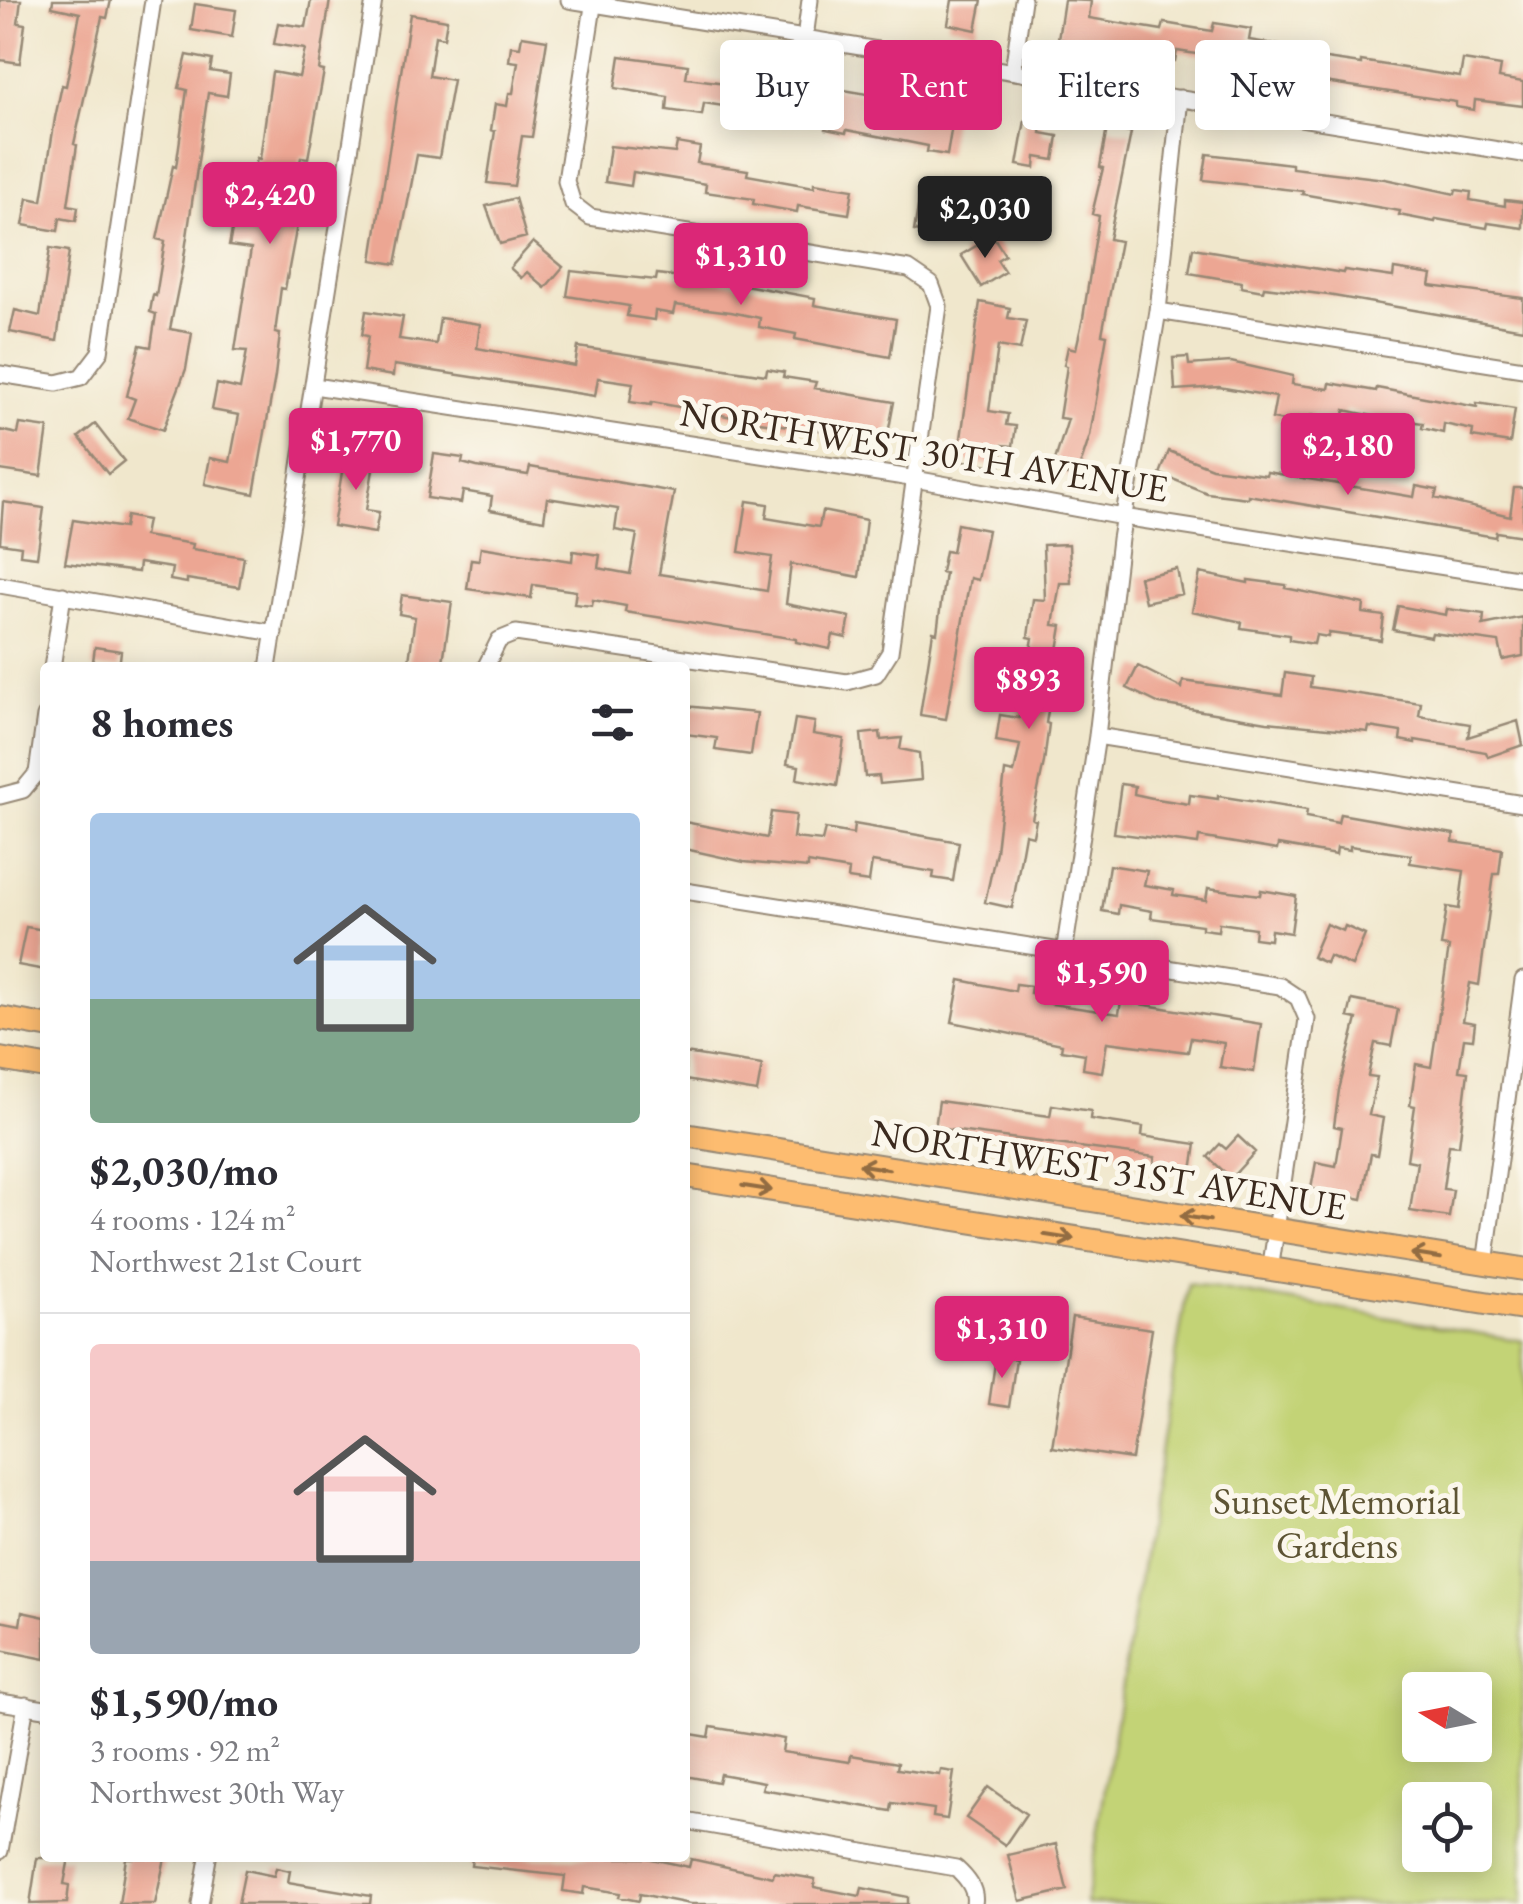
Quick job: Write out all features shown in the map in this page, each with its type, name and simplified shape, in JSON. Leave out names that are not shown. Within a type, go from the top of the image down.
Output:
[{"type":"main road","points":[[0,1018],[40,1025]]},
{"type":"main road","points":[[0,1059],[40,1066]]},
{"type":"main road","name":"NORTHWEST 31ST AVENUE","points":[[690,1136],[1523,1269]]},
{"type":"main road","name":"NORTHWEST 31ST AVENUE","points":[[690,1177],[1523,1309]]},
{"type":"street","points":[[0,374],[57,383],[81,377],[100,352],[153,0]]},
{"type":"street","points":[[269,662],[374,0]]},
{"type":"street","points":[[569,0],[1523,154]]},
{"type":"street","points":[[805,38],[810,0]]},
{"type":"street","points":[[1013,70],[1023,0]]},
{"type":"street","points":[[489,662],[498,640],[516,632],[847,682],[876,674],[890,652],[939,306],[932,284],[909,269],[590,218],[573,204],[566,181],[594,2]]},
{"type":"street","points":[[1064,953],[1123,518],[1158,311],[1180,98]]},
{"type":"street","points":[[1158,311],[1523,369]]},
{"type":"street","name":"NORTHWEST 30TH AVENUE","points":[[314,386],[916,479],[1123,518],[1523,579]]},
{"type":"street","points":[[0,585],[274,633]]},
{"type":"street","points":[[53,662],[63,596]]},
{"type":"street","points":[[1096,736],[1523,804]]},
{"type":"street","points":[[0,796],[24,790],[37,773],[40,752]]},
{"type":"street","points":[[690,892],[1280,986],[1298,998],[1307,1019],[1270,1271]]},
{"type":"street","points":[[1485,1264],[1523,980]]},
{"type":"street","points":[[0,1702],[40,1708]]},
{"type":"street","points":[[0,1851],[26,1706]]},
{"type":"street","points":[[690,1822],[956,1868],[976,1896],[974,1904]]},
{"type":"street","points":[[200,1904],[207,1862]]},
{"type":"green space","name":"Sunset Memorial Gardens","points":[[1188,1283],[1523,1341],[1523,1904],[1086,1904]]},
{"type":"building","points":[[0,0],[21,0],[18,23],[25,24],[20,63],[0,60]]},
{"type":"building","points":[[53,0],[111,0],[107,18],[102,17],[74,144],[77,145],[68,205],[78,207],[76,221],[60,218],[58,231],[23,225],[28,198],[42,201],[55,118],[62,85],[66,86],[80,13],[52,7]]},
{"type":"building","points":[[311,0],[330,0],[319,70],[324,71],[308,158],[301,157],[293,202],[301,204],[285,289],[281,288],[275,376],[254,494],[205,484],[210,458],[230,462],[239,415],[212,410],[217,384],[240,389],[247,351],[235,350],[251,249],[229,246],[245,184],[252,185],[257,158],[260,159],[272,72],[299,77],[305,49],[274,44],[278,23],[306,27]]},
{"type":"building","points":[[952,0],[982,0],[976,30],[948,24]]},
{"type":"building","points":[[1064,0],[1091,1],[1089,18],[1162,30],[1164,23],[1212,31],[1214,23],[1251,29],[1249,40],[1195,40],[1195,54],[1177,51],[1175,61],[1175,40],[1058,39]]},
{"type":"building","points":[[195,4],[236,10],[232,37],[191,30]]},
{"type":"building","points":[[410,14],[447,20],[444,38],[435,36],[429,76],[453,80],[439,158],[417,155],[396,264],[372,260]]},
{"type":"building","points":[[522,36],[547,40],[532,137],[522,136],[514,186],[487,183],[495,104],[507,106],[509,93],[513,93],[518,62],[509,61],[511,46],[520,47]]},
{"type":"building","points":[[187,55],[212,60],[210,71],[230,74],[227,96],[208,93],[170,329],[192,333],[186,369],[163,430],[128,418],[135,399],[127,396],[140,345],[151,347],[156,314],[150,312],[165,241],[157,239],[173,166],[176,167],[187,90],[179,88]]},
{"type":"building","points":[[620,56],[688,65],[686,78],[720,82],[720,106],[704,103],[702,115],[667,110],[668,97],[615,88]]},
{"type":"building","points":[[1330,60],[1460,77],[1463,60],[1501,66],[1499,78],[1523,82],[1523,106],[1475,100],[1474,110],[1456,107],[1456,102],[1330,83]]},
{"type":"building","points":[[844,90],[864,93],[864,130],[951,130],[947,155],[927,152],[928,146],[847,130],[846,133],[831,130],[844,130]]},
{"type":"building","points":[[1023,130],[1041,130],[1058,136],[1054,160],[1036,157],[1035,168],[1017,165]]},
{"type":"building","points":[[1107,130],[1131,133],[1109,239],[1120,241],[1102,334],[1107,335],[1090,436],[1076,478],[1052,470],[1068,419],[1059,418],[1067,366],[1064,365],[1068,347],[1076,349],[1083,318],[1099,216],[1092,214],[1103,168],[1100,167]]},
{"type":"building","points":[[677,143],[700,147],[697,163],[748,170],[747,175],[814,187],[814,183],[853,189],[849,214],[798,206],[797,212],[753,204],[754,199],[705,192],[706,184],[633,172],[631,186],[605,182],[610,146],[675,153]]},
{"type":"building","points":[[1207,154],[1385,179],[1455,194],[1456,190],[1471,192],[1470,200],[1505,206],[1505,200],[1523,202],[1523,228],[1488,223],[1487,228],[1436,219],[1435,222],[1399,215],[1400,211],[1302,194],[1303,191],[1203,180]]},
{"type":"building","points":[[922,183],[942,187],[938,207],[958,211],[953,238],[914,231]]},
{"type":"building","points":[[515,198],[526,237],[500,244],[486,206]]},
{"type":"building","points":[[993,236],[1005,255],[997,260],[1005,272],[981,287],[961,255]]},
{"type":"building","points":[[533,242],[563,267],[545,288],[527,272],[521,278],[510,268]]},
{"type":"building","points":[[50,248],[69,251],[57,341],[10,332],[15,310],[40,316]]},
{"type":"building","points":[[1193,248],[1343,273],[1344,270],[1393,277],[1394,269],[1432,275],[1430,286],[1523,298],[1523,329],[1328,295],[1241,287],[1242,282],[1189,273]]},
{"type":"building","points":[[571,271],[656,280],[657,274],[750,286],[815,298],[814,305],[896,319],[890,357],[795,339],[796,334],[759,327],[760,318],[731,312],[675,305],[673,314],[655,311],[654,320],[627,316],[629,306],[567,296]]},
{"type":"building","points":[[980,302],[1010,308],[1008,318],[1026,321],[1020,350],[998,346],[989,411],[1008,414],[1006,425],[1016,426],[1013,446],[1003,445],[1000,467],[958,460]]},
{"type":"building","points":[[366,311],[403,317],[399,339],[436,344],[440,318],[480,324],[477,348],[575,366],[578,347],[766,375],[767,369],[784,372],[783,377],[816,382],[814,388],[894,402],[887,439],[759,422],[652,402],[630,402],[633,383],[598,378],[595,396],[394,365],[393,376],[363,371],[368,336],[362,335]]},
{"type":"building","points":[[1188,357],[1189,365],[1231,362],[1293,376],[1292,384],[1329,389],[1330,383],[1376,391],[1377,388],[1477,407],[1477,403],[1515,409],[1510,443],[1472,437],[1473,430],[1444,424],[1443,433],[1422,428],[1423,423],[1394,419],[1391,440],[1370,437],[1373,416],[1345,410],[1343,421],[1312,415],[1310,425],[1272,419],[1276,397],[1219,387],[1175,390],[1173,358]]},
{"type":"building","points":[[20,424],[48,428],[41,476],[0,470],[0,430],[18,434]]},
{"type":"building","points":[[95,424],[124,461],[108,474],[79,437]]},
{"type":"building","points":[[346,448],[376,453],[366,510],[379,512],[375,533],[333,526]]},
{"type":"building","points":[[1169,451],[1212,468],[1266,475],[1267,472],[1414,497],[1416,486],[1437,490],[1435,498],[1510,516],[1514,488],[1523,488],[1523,536],[1496,532],[1495,537],[1248,495],[1207,493],[1160,474]]},
{"type":"building","points":[[434,454],[463,458],[462,463],[477,467],[528,475],[530,467],[674,492],[659,574],[767,591],[772,557],[739,552],[747,501],[768,504],[766,518],[819,527],[822,511],[866,520],[859,577],[791,564],[786,604],[850,617],[846,638],[833,635],[830,649],[796,639],[625,612],[626,606],[593,600],[592,606],[574,604],[576,591],[533,585],[531,598],[467,589],[471,559],[479,560],[481,547],[572,561],[573,551],[600,555],[598,568],[630,574],[637,534],[615,530],[618,509],[547,498],[544,520],[490,510],[492,496],[463,491],[461,503],[427,498]]},
{"type":"building","points":[[3,502],[44,508],[37,557],[20,555],[21,546],[0,543]]},
{"type":"building","points":[[126,516],[147,520],[144,536],[244,557],[239,587],[170,580],[172,568],[139,563],[138,572],[65,563],[73,520],[124,528]]},
{"type":"building","points":[[957,524],[988,530],[978,580],[970,578],[946,719],[920,715],[933,632],[937,633],[945,551],[952,552]]},
{"type":"building","points":[[1069,544],[1071,583],[1060,583],[1053,625],[1062,626],[1046,723],[1049,724],[1044,762],[1032,819],[1036,820],[1033,836],[1025,834],[1012,908],[985,902],[996,851],[1005,771],[1014,773],[1020,745],[996,741],[1000,715],[1019,718],[1033,638],[1028,637],[1033,599],[1045,600],[1043,545]]},
{"type":"building","points":[[1177,569],[1182,594],[1145,602],[1139,577]]},
{"type":"building","points":[[1200,573],[1248,583],[1286,585],[1285,588],[1364,604],[1363,613],[1384,616],[1381,640],[1329,633],[1328,637],[1316,635],[1314,644],[1289,640],[1289,635],[1241,628],[1242,622],[1192,611]]},
{"type":"building","points":[[402,595],[452,602],[443,662],[409,662],[415,617],[399,614]]},
{"type":"building","points":[[1398,606],[1446,615],[1447,609],[1484,614],[1483,625],[1523,617],[1523,656],[1503,660],[1499,642],[1393,630]]},
{"type":"building","points":[[95,647],[121,651],[120,662],[93,662]]},
{"type":"building","points":[[1138,666],[1182,688],[1183,681],[1282,695],[1285,673],[1311,677],[1310,687],[1421,703],[1419,716],[1470,724],[1468,737],[1518,721],[1523,745],[1488,757],[1486,752],[1400,740],[1401,732],[1267,722],[1160,704],[1127,688]]},
{"type":"building","points":[[690,706],[757,713],[751,755],[715,750],[717,738],[690,735]]},
{"type":"building","points":[[795,719],[815,722],[813,734],[844,739],[837,786],[797,779],[799,766],[787,764]]},
{"type":"building","points":[[880,732],[881,740],[902,738],[900,749],[919,753],[921,780],[880,784],[879,776],[865,777],[861,734]]},
{"type":"building","points":[[1121,784],[1135,786],[1134,794],[1157,799],[1189,804],[1190,795],[1218,796],[1307,810],[1306,817],[1338,823],[1340,814],[1454,834],[1453,842],[1502,849],[1499,874],[1494,874],[1479,985],[1470,983],[1463,1021],[1475,1023],[1473,1039],[1464,1038],[1459,1071],[1468,1072],[1459,1146],[1449,1145],[1443,1189],[1453,1190],[1449,1217],[1410,1211],[1417,1162],[1407,1160],[1416,1064],[1431,1067],[1449,947],[1441,946],[1447,907],[1459,909],[1464,871],[1410,863],[1411,855],[1350,846],[1350,850],[1337,848],[1336,855],[1199,837],[1198,844],[1114,833]]},
{"type":"building","points":[[771,812],[796,815],[793,838],[822,841],[825,829],[853,834],[854,824],[959,842],[953,881],[933,878],[934,872],[872,862],[869,882],[848,879],[849,870],[808,863],[808,868],[744,862],[690,850],[690,823],[767,838]]},
{"type":"building","points":[[1109,865],[1147,871],[1144,885],[1174,890],[1173,895],[1206,900],[1208,888],[1296,896],[1291,933],[1271,930],[1270,940],[1254,938],[1255,928],[1219,923],[1218,931],[1202,929],[1202,925],[1151,918],[1152,911],[1119,905],[1118,914],[1102,911]]},
{"type":"building","points":[[1326,924],[1343,931],[1345,926],[1365,935],[1352,966],[1329,956],[1326,963],[1312,957]]},
{"type":"building","points":[[26,927],[40,929],[40,969],[18,965]]},
{"type":"building","points":[[960,980],[1015,991],[1016,984],[1031,986],[1030,993],[1052,997],[1051,1004],[1119,1014],[1121,1001],[1261,1024],[1254,1072],[1220,1067],[1224,1043],[1191,1038],[1188,1052],[1107,1042],[1102,1072],[1083,1069],[1085,1054],[1061,1050],[1062,1044],[952,1022]]},
{"type":"building","points":[[1352,1000],[1398,1009],[1391,1046],[1375,1043],[1368,1076],[1377,1077],[1369,1115],[1383,1118],[1377,1155],[1371,1154],[1362,1199],[1311,1189],[1316,1162],[1336,1166],[1342,1128],[1334,1126],[1339,1090],[1357,1019],[1348,1017]]},
{"type":"building","points":[[690,1054],[762,1065],[757,1092],[690,1081]]},
{"type":"building","points":[[939,1101],[1050,1116],[1052,1105],[1091,1111],[1090,1119],[1143,1127],[1142,1136],[1196,1144],[1192,1171],[1154,1166],[1155,1157],[935,1128]]},
{"type":"building","points":[[1238,1136],[1255,1152],[1231,1178],[1208,1157],[1220,1144],[1226,1149]]},
{"type":"building","points":[[1072,1317],[1152,1329],[1132,1459],[1052,1447]]},
{"type":"building","points":[[996,1356],[1016,1359],[1009,1407],[989,1404]]},
{"type":"building","points":[[22,1612],[40,1616],[40,1658],[0,1650],[0,1621],[20,1625]]},
{"type":"building","points":[[711,1727],[784,1739],[782,1752],[850,1762],[851,1755],[898,1763],[897,1769],[940,1775],[941,1770],[954,1772],[947,1819],[933,1817],[934,1809],[892,1803],[891,1811],[762,1789],[764,1782],[720,1774],[718,1782],[690,1777],[690,1734],[709,1737]]},
{"type":"building","points":[[988,1787],[1026,1814],[1005,1845],[966,1818]]},
{"type":"building","points":[[1056,1844],[1067,1890],[1020,1901],[1008,1855]]},
{"type":"building","points":[[37,1858],[40,1862],[68,1862],[64,1884],[69,1885],[67,1903],[30,1904]]},
{"type":"building","points":[[691,1859],[773,1877],[774,1872],[815,1879],[814,1887],[860,1896],[862,1888],[908,1897],[908,1904],[690,1904],[640,1894],[639,1901],[619,1897],[620,1893],[584,1887],[583,1894],[563,1891],[565,1876],[471,1866],[472,1862],[666,1862],[689,1867]]},
{"type":"building","points":[[125,1862],[164,1862],[155,1904],[119,1904]]},
{"type":"building","points":[[276,1868],[290,1871],[288,1882],[371,1896],[370,1904],[238,1904],[245,1870],[274,1876]]}]
